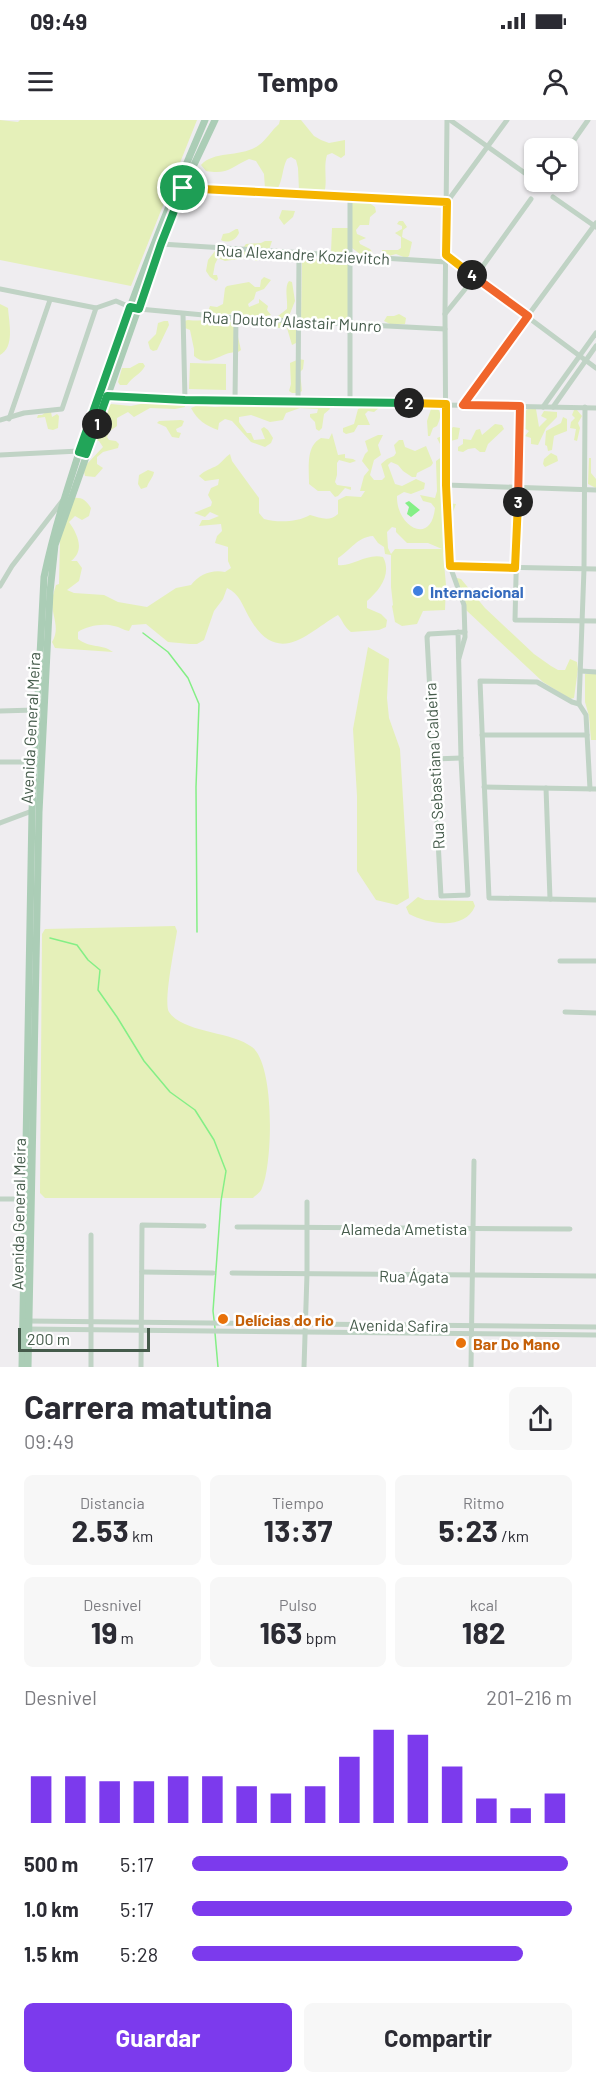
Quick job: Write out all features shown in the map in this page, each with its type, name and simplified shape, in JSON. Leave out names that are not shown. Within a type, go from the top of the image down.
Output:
[{"type":"main road","name":"Avenida General Meira","points":[[35,812],[44,710],[50,591],[56,545],[98,395],[130,307],[205,120]]},
{"type":"main road","name":"Avenida General Meira","points":[[22,1367],[26,1325],[29,1199],[35,710],[44,577],[52,538],[65,497],[107,396],[183,188],[214,120]]},
{"type":"main road","points":[[130,307],[139,309]]},
{"type":"main road","points":[[35,710],[44,710]]},
{"type":"main road","name":"Avenida General Meira","points":[[26,1325],[28,1367]]},
{"type":"street","points":[[449,120],[524,172]]},
{"type":"street","points":[[449,120],[445,314],[446,485],[450,566],[464,605],[465,632],[458,661]]},
{"type":"street","points":[[447,202],[507,120]]},
{"type":"street","points":[[575,138],[588,120]]},
{"type":"street","points":[[183,188],[447,202]]},
{"type":"street","points":[[463,405],[595,225],[554,197]]},
{"type":"street","points":[[350,198],[350,402]]},
{"type":"street","points":[[445,314],[531,200]]},
{"type":"street","name":"Rua Alexandre Kozievitch","points":[[161,244],[299,254],[446,259]]},
{"type":"street","points":[[298,401],[299,254]]},
{"type":"street","points":[[446,259],[475,277],[596,368]]},
{"type":"street","points":[[0,289],[96,308],[116,301],[130,307]]},
{"type":"street","points":[[9,419],[50,300]]},
{"type":"street","points":[[0,420],[24,413],[62,409],[96,308]]},
{"type":"street","name":"Rua Doutor Alastair Munro","points":[[139,309],[183,315],[445,329]]},
{"type":"street","points":[[183,315],[185,400]]},
{"type":"street","points":[[236,318],[236,400]]},
{"type":"street","points":[[543,407],[596,333]]},
{"type":"street","points":[[553,407],[596,346]]},
{"type":"street","points":[[98,395],[185,400],[596,408]]},
{"type":"street","points":[[520,406],[515,620],[596,621]]},
{"type":"street","points":[[484,787],[593,789],[586,715],[579,704],[585,569],[585,408]]},
{"type":"street","points":[[0,455],[83,453]]},
{"type":"street","points":[[446,485],[596,490]]},
{"type":"street","points":[[0,585],[65,497]]},
{"type":"street","points":[[450,566],[596,569]]},
{"type":"street","points":[[434,759],[460,758],[458,632],[465,632]]},
{"type":"street","name":"Rua Sebastiana Caldeira","points":[[458,632],[429,634],[427,637],[441,896],[468,895],[460,758]]},
{"type":"street","points":[[581,672],[596,672]]},
{"type":"street","points":[[579,704],[537,682],[480,681],[489,898],[596,900]]},
{"type":"street","points":[[0,711],[35,710]]},
{"type":"street","points":[[482,735],[587,735]]},
{"type":"street","points":[[0,762],[34,762]]},
{"type":"street","points":[[546,788],[550,899]]},
{"type":"street","points":[[0,824],[35,812]]},
{"type":"street","points":[[560,961],[596,961]]},
{"type":"street","points":[[565,1012],[596,1013]]},
{"type":"street","points":[[471,1367],[474,1161]]},
{"type":"street","points":[[0,1199],[29,1199]]},
{"type":"street","points":[[304,1367],[307,1202]]},
{"type":"street","points":[[141,1367],[142,1225],[204,1226]]},
{"type":"street","name":"Alameda Ametista","points":[[237,1227],[570,1229]]},
{"type":"street","points":[[91,1235],[91,1367]]},
{"type":"street","points":[[142,1272],[213,1273]]},
{"type":"street","name":"Rua Ágata","points":[[232,1273],[596,1276]]},
{"type":"street","name":"Avenida Safira","points":[[26,1325],[90,1320],[596,1327]]},
{"type":"street","name":"Avenida Safira","points":[[26,1325],[90,1330],[596,1335]]},
{"type":"street","points":[[579,1327],[579,1335]]},
{"type":"shaded area","points":[[0,120],[18,122],[20,120],[197,120],[131,286],[0,260]]},
{"type":"shaded area","points":[[280,120],[301,120],[314,136],[329,143],[345,140],[345,155],[341,158],[332,153],[327,155],[324,194],[305,194],[299,191],[298,168],[296,160],[291,157],[285,163],[278,188],[265,189],[264,174],[256,161],[249,159],[229,170],[219,172],[206,171],[201,165],[213,157],[252,149],[264,140]]},
{"type":"shaded area","points":[[353,201],[368,202],[375,207],[376,212],[370,217],[369,225],[360,225],[356,230],[357,234],[366,238],[359,241],[360,244],[370,249],[373,253],[371,256],[360,254],[352,248],[351,205]]},
{"type":"shaded area","points":[[282,210],[295,211],[293,217],[284,225],[279,218]]},
{"type":"shaded area","points":[[403,221],[407,227],[403,230],[402,237],[412,242],[409,256],[406,258],[396,254],[389,256],[382,253],[382,250],[401,248],[401,237],[395,233],[402,229],[402,226],[397,224]]},
{"type":"shaded area","points":[[332,228],[348,228],[348,252],[331,252]]},
{"type":"shaded area","points":[[236,229],[239,233],[234,239],[226,242],[221,240],[223,234]]},
{"type":"shaded area","points":[[272,241],[267,256],[256,261],[251,257],[225,261],[218,258],[213,275],[217,275],[216,281],[206,271],[208,260],[215,251],[234,254],[246,244]]},
{"type":"shaded area","points":[[302,259],[349,260],[348,320],[301,319]]},
{"type":"shaded area","points":[[264,277],[271,280],[264,289],[256,292],[254,299],[248,304],[249,307],[259,303],[259,299],[268,306],[267,310],[271,315],[267,318],[240,315],[237,312],[226,315],[207,314],[210,306],[217,307],[223,304],[227,286],[249,282],[255,287],[260,287]]},
{"type":"shaded area","points":[[289,281],[292,282],[295,301],[287,321],[297,329],[296,343],[292,345],[287,328],[278,328],[275,323],[278,316],[287,309],[286,290]]},
{"type":"shaded area","points":[[0,304],[8,308],[10,334],[8,346],[0,355]]},
{"type":"shaded area","points":[[399,314],[406,318],[405,324],[390,324],[384,321],[387,316]]},
{"type":"shaded area","points":[[218,320],[235,324],[241,350],[210,360],[200,360],[194,356],[190,330],[185,328],[184,321]]},
{"type":"shaded area","points":[[168,321],[169,325],[157,350],[153,351],[148,342],[156,334],[158,323]]},
{"type":"shaded area","points":[[299,359],[304,360],[303,369],[300,372],[302,391],[292,393],[289,391],[290,363]]},
{"type":"shaded area","points":[[139,363],[145,366],[141,371],[127,385],[120,385],[118,382],[122,368],[130,368]]},
{"type":"shaded area","points":[[190,363],[226,364],[226,390],[189,389]]},
{"type":"shaded area","points":[[150,402],[184,403],[185,407],[150,408],[134,417],[128,412],[117,418],[117,426],[110,431],[107,437],[119,444],[118,448],[103,452],[97,457],[97,464],[103,468],[95,477],[85,476],[86,465],[103,447],[99,441],[95,440],[103,411],[111,404],[131,406]]},
{"type":"shaded area","points":[[240,404],[328,405],[330,409],[324,414],[322,428],[319,431],[310,417],[310,414],[317,413],[318,409],[300,408],[286,413],[283,420],[270,422],[251,415],[239,417],[239,422],[247,433],[251,433],[254,440],[265,439],[261,429],[264,427],[268,430],[273,438],[271,443],[265,447],[251,442],[232,421],[225,419],[219,423],[218,430],[199,419],[191,408],[198,405],[215,407]]},
{"type":"shaded area","points":[[369,404],[380,407],[374,412],[368,411],[365,414],[370,425],[358,425],[354,432],[346,434],[343,432],[343,428],[354,424],[358,409]]},
{"type":"shaded area","points":[[436,407],[440,412],[440,418],[437,426],[428,436],[427,421],[431,409]]},
{"type":"shaded area","points":[[529,408],[536,409],[539,427],[547,419],[541,416],[544,411],[557,412],[557,417],[546,428],[538,445],[531,444],[531,438],[525,436],[529,431],[524,428],[525,420],[522,414]]},
{"type":"shaded area","points":[[574,410],[582,416],[578,423],[580,428],[577,441],[574,440],[576,429],[570,428],[575,418],[572,415]]},
{"type":"shaded area","points":[[51,412],[52,417],[57,414],[59,416],[58,428],[48,429],[45,417],[37,418],[38,415]]},
{"type":"shaded area","points":[[563,417],[567,419],[567,431],[554,436],[552,450],[548,451],[545,445],[546,431],[561,423]]},
{"type":"shaded area","points":[[159,421],[184,421],[182,426],[176,429],[181,433],[179,438],[172,437],[166,427],[157,423]]},
{"type":"shaded area","points":[[495,424],[502,425],[504,429],[488,444],[485,452],[480,452],[475,448],[463,452],[458,451],[458,447],[463,444],[463,439],[471,440],[476,430],[480,429],[482,435]]},
{"type":"shaded area","points":[[453,427],[460,428],[458,439],[440,444],[437,438],[445,435]]},
{"type":"shaded area","points":[[332,433],[338,455],[345,454],[345,458],[356,461],[350,463],[339,460],[337,463],[335,482],[337,485],[351,487],[351,490],[345,488],[335,497],[330,491],[318,491],[309,484],[309,457],[313,446],[321,438],[329,439]]},
{"type":"shaded area","points":[[383,435],[378,445],[381,455],[374,460],[370,475],[374,480],[382,480],[385,477],[381,464],[394,456],[396,453],[394,445],[399,440],[403,440],[405,447],[415,451],[426,446],[433,463],[417,473],[416,477],[412,477],[391,462],[388,465],[395,484],[402,486],[416,479],[425,483],[424,489],[411,494],[404,492],[397,496],[402,516],[414,528],[427,527],[432,520],[435,508],[431,503],[423,501],[420,495],[435,498],[437,491],[436,461],[443,456],[448,462],[446,477],[449,492],[444,505],[456,504],[448,525],[449,540],[446,547],[452,560],[443,552],[446,585],[445,610],[423,611],[417,624],[402,626],[395,622],[392,606],[391,555],[385,554],[384,547],[373,536],[354,544],[338,558],[338,565],[371,557],[383,557],[386,570],[383,581],[367,601],[367,608],[381,614],[387,620],[386,627],[379,630],[351,632],[338,615],[293,642],[282,644],[271,641],[260,633],[238,597],[227,588],[223,599],[214,611],[204,640],[197,644],[168,642],[146,624],[132,625],[129,631],[105,625],[78,632],[78,639],[113,652],[55,648],[52,642],[56,628],[52,599],[56,585],[59,584],[60,540],[72,498],[83,500],[91,508],[89,516],[82,520],[75,516],[69,522],[79,542],[78,552],[71,561],[77,561],[82,568],[79,581],[67,590],[74,593],[104,595],[118,602],[147,607],[176,588],[191,585],[202,575],[216,571],[225,572],[231,568],[228,561],[228,547],[215,543],[222,531],[221,524],[199,526],[202,520],[219,516],[210,512],[205,517],[194,513],[211,506],[212,502],[208,495],[211,488],[218,485],[219,479],[205,481],[199,476],[201,474],[218,465],[230,454],[232,461],[259,498],[259,513],[264,519],[288,521],[310,515],[328,519],[338,514],[338,500],[346,496],[361,497],[365,491],[360,491],[364,476],[369,470],[362,461],[368,451],[365,441]],"holes":[[[392,527],[396,528],[396,532],[407,543],[428,543],[442,549],[395,549],[391,554],[388,548],[387,532]]]},
{"type":"shaded area","points":[[551,453],[557,456],[558,461],[545,467],[544,459]]},
{"type":"shaded area","points":[[589,458],[591,458],[591,473],[596,479],[596,488],[588,484]]},
{"type":"shaded area","points":[[148,470],[154,472],[147,487],[141,489],[138,484],[139,475]]},
{"type":"shaded area","points":[[409,501],[420,510],[411,517],[407,514],[409,507],[405,503]]},
{"type":"shaded area","points":[[457,578],[461,579],[485,608],[534,654],[551,666],[558,670],[565,670],[570,659],[577,662],[574,698],[570,699],[543,682],[466,610]]},
{"type":"shaded area","points":[[368,647],[389,659],[387,698],[389,718],[400,749],[409,898],[397,905],[376,900],[357,871],[357,796],[353,729]]},
{"type":"shaded area","points":[[585,674],[596,674],[596,740],[591,740],[585,702]]},
{"type":"shaded area","points":[[418,897],[425,900],[473,901],[475,906],[463,919],[455,922],[436,922],[409,914],[406,907]]},
{"type":"shaded area","points":[[175,926],[177,931],[167,998],[169,1012],[185,1024],[232,1038],[252,1047],[265,1073],[270,1137],[266,1175],[260,1192],[253,1198],[45,1198],[40,1193],[42,934],[45,929]]},
{"type":"waterway","points":[[143,633],[168,652],[188,678],[199,704],[196,787],[197,932]]},
{"type":"waterway","points":[[50,938],[77,945],[88,960],[100,970],[98,990],[144,1061],[170,1092],[195,1110],[214,1140],[226,1171],[221,1201],[213,1311],[215,1328]]},
{"type":"waterway","points":[[215,1333],[218,1367]]},
{"type":"place","name":"Internacional","points":[[418,591]]},
{"type":"place","name":"Delícias do rio","points":[[223,1319]]},
{"type":"place","name":"Bar Do Mano","points":[[461,1343]]},
{"type":"route","points":[[183,188],[447,202],[446,255],[528,316],[463,405],[520,406],[515,568],[450,566],[446,485],[446,404],[185,400],[107,396],[86,454],[79,452],[130,307],[139,309],[183,188]]}]
